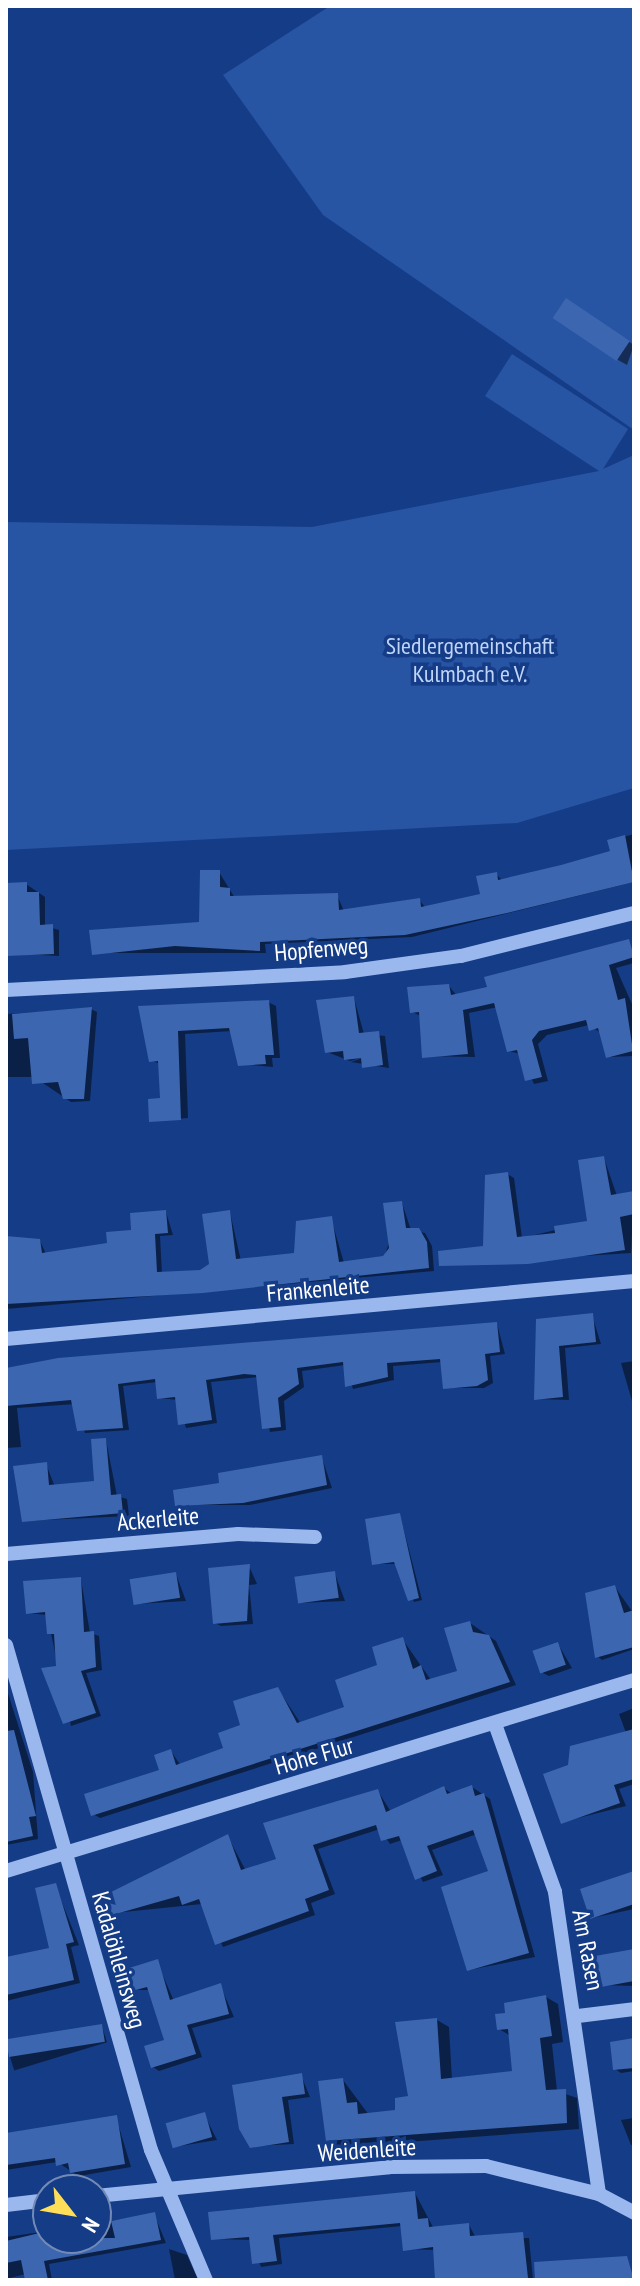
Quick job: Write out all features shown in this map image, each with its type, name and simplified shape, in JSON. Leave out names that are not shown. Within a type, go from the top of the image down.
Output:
[{"type":"street","name":"Hopfenweg","points":[[6,990],[345,972],[461,956],[634,913]]},
{"type":"street","name":"Frankenleite","points":[[6,1339],[634,1281]]},
{"type":"street","name":"Ackerleite","points":[[6,1554],[238,1534],[315,1537]]},
{"type":"street","name":"Kadalöhleinsweg","points":[[6,1645],[166,2191],[206,2280]]},
{"type":"street","name":"Hohe Flur","points":[[6,1871],[634,1680]]},
{"type":"street","name":"Am Rasen","points":[[495,1724],[555,1892],[578,2016],[599,2194]]},
{"type":"street","points":[[578,2016],[634,2009]]},
{"type":"street","name":"Weidenleite","points":[[112,2195],[390,2167],[486,2166],[599,2194],[634,2213]]},
{"type":"street","points":[[6,2205],[32,2202]]},
{"type":"green space","points":[[330,6],[634,6],[634,430],[323,215],[223,75]]},
{"type":"green space","name":"Siedlergemeinschaft Kulmbach e.V.","points":[[512,354],[628,429],[603,469],[634,455],[634,788],[517,823],[6,850],[6,522],[312,527],[599,471],[485,396]]},
{"type":"building","points":[[566,298],[630,341],[616,361],[553,318]]},
{"type":"building","points":[[625,835],[634,882],[507,913],[405,935],[260,942],[260,951],[175,946],[92,955],[89,930],[199,922],[200,870],[220,870],[220,887],[230,888],[230,896],[338,893],[339,910],[420,898],[421,907],[480,894],[476,876],[497,872],[498,880],[561,865],[610,851],[607,840]]},
{"type":"building","points":[[27,882],[27,892],[39,892],[40,925],[53,924],[54,954],[6,956],[6,883]]},
{"type":"building","points":[[629,939],[634,957],[609,965],[618,1000],[625,998],[633,1051],[606,1058],[598,1028],[589,1031],[586,1020],[539,1031],[532,1040],[542,1077],[525,1081],[517,1050],[507,1052],[494,1003],[463,1010],[468,1054],[422,1058],[419,1012],[410,1013],[407,987],[449,984],[451,995],[487,987],[484,977]]},
{"type":"building","points":[[354,996],[359,1033],[379,1031],[383,1065],[362,1068],[361,1058],[344,1060],[343,1051],[325,1053],[316,1000]]},
{"type":"building","points":[[269,1000],[274,1055],[265,1055],[266,1064],[238,1066],[229,1028],[178,1031],[181,1120],[149,1122],[148,1099],[160,1098],[158,1061],[149,1062],[138,1006]]},
{"type":"building","points":[[92,1007],[84,1099],[63,1099],[58,1082],[32,1084],[28,1038],[14,1039],[12,1014]]},
{"type":"building","points":[[604,1156],[611,1195],[634,1191],[634,1214],[620,1217],[625,1250],[528,1264],[439,1266],[438,1251],[483,1246],[485,1175],[508,1172],[517,1237],[555,1233],[554,1226],[587,1221],[578,1160]]},
{"type":"building","points":[[402,1201],[406,1228],[419,1228],[427,1242],[429,1268],[203,1293],[6,1304],[6,1236],[40,1239],[42,1253],[107,1243],[106,1232],[131,1230],[130,1213],[166,1210],[168,1233],[155,1234],[157,1272],[200,1270],[209,1264],[202,1214],[230,1210],[236,1259],[294,1253],[296,1221],[332,1216],[339,1262],[383,1256],[389,1248],[383,1203]]},
{"type":"building","points":[[593,1313],[596,1342],[559,1346],[563,1397],[534,1400],[536,1319]]},
{"type":"building","points":[[497,1322],[500,1352],[485,1354],[488,1380],[477,1386],[443,1389],[440,1359],[387,1363],[388,1377],[345,1387],[343,1362],[297,1368],[299,1384],[278,1398],[281,1427],[262,1429],[256,1375],[244,1374],[206,1380],[212,1420],[178,1425],[175,1397],[157,1399],[155,1379],[118,1384],[123,1428],[77,1431],[71,1400],[6,1406],[6,1368],[58,1358]]},
{"type":"building","points":[[106,1438],[111,1495],[121,1494],[123,1513],[22,1522],[13,1466],[47,1462],[49,1485],[94,1481],[91,1439]]},
{"type":"building","points":[[322,1455],[327,1485],[243,1503],[175,1506],[173,1490],[219,1483],[218,1473]]},
{"type":"building","points":[[400,1513],[419,1598],[408,1601],[394,1562],[372,1565],[365,1519]]},
{"type":"building","points":[[250,1564],[247,1621],[213,1624],[208,1568]]},
{"type":"building","points":[[335,1571],[339,1598],[298,1603],[294,1577]]},
{"type":"building","points":[[176,1572],[180,1598],[134,1605],[130,1579]]},
{"type":"building","points":[[81,1577],[84,1632],[94,1631],[96,1667],[81,1671],[96,1713],[63,1724],[41,1668],[56,1666],[54,1634],[47,1634],[45,1612],[26,1614],[23,1581]]},
{"type":"building","points":[[615,1585],[624,1613],[634,1610],[634,1647],[595,1658],[585,1593]]},
{"type":"building","points":[[470,1621],[473,1632],[489,1635],[510,1682],[91,1816],[84,1794],[159,1770],[154,1755],[171,1749],[176,1765],[223,1748],[218,1733],[240,1725],[233,1701],[278,1687],[297,1723],[344,1707],[335,1680],[377,1665],[372,1647],[403,1637],[413,1669],[421,1665],[426,1680],[457,1671],[444,1628]]},
{"type":"building","points":[[558,1642],[566,1665],[540,1673],[532,1651]]},
{"type":"building","points":[[634,1729],[634,1779],[614,1785],[620,1803],[561,1824],[543,1774],[568,1765],[570,1746]]},
{"type":"building","points":[[14,1730],[36,1816],[29,1817],[33,1836],[6,1842],[6,1731]]},
{"type":"building","points":[[472,1785],[475,1796],[484,1793],[529,1953],[467,1971],[441,1887],[488,1871],[473,1830],[427,1846],[437,1871],[415,1880],[399,1836],[381,1841],[376,1825],[313,1845],[329,1890],[305,1899],[309,1911],[215,1945],[199,1899],[182,1905],[179,1896],[112,1915],[107,1894],[228,1834],[241,1870],[276,1859],[263,1823],[378,1789],[386,1812],[444,1786],[447,1794]]},
{"type":"building","points":[[634,1871],[634,1904],[590,1919],[580,1889]]},
{"type":"building","points":[[56,1883],[74,1942],[66,1944],[74,1980],[6,1995],[6,1957],[49,1948],[35,1888]]},
{"type":"building","points":[[634,1949],[634,1981],[601,1987],[595,1956]]},
{"type":"building","points":[[158,1959],[170,2000],[221,1983],[229,2014],[187,2025],[196,2054],[151,2068],[144,2046],[164,2040],[147,1987],[132,1991],[126,1969]]},
{"type":"building","points":[[546,1995],[552,2036],[540,2038],[546,2090],[566,2089],[567,2123],[326,2141],[318,2081],[343,2078],[347,2103],[357,2102],[358,2114],[395,2110],[395,2098],[408,2096],[395,2022],[437,2018],[441,2079],[512,2071],[508,2029],[497,2030],[495,2014],[505,2013],[504,2003]]},
{"type":"building","points":[[102,2024],[105,2042],[9,2057],[6,2039]]},
{"type":"building","points":[[634,2038],[634,2068],[613,2070],[610,2042]]},
{"type":"building","points":[[302,2073],[305,2094],[282,2097],[289,2142],[250,2148],[239,2129],[232,2085]]},
{"type":"building","points":[[205,2112],[212,2137],[173,2148],[166,2123]]},
{"type":"building","points":[[117,2115],[125,2164],[70,2173],[68,2163],[56,2166],[55,2158],[6,2165],[6,2133]]},
{"type":"building","points":[[415,2191],[418,2219],[428,2218],[429,2227],[469,2223],[470,2236],[523,2232],[528,2278],[435,2280],[433,2247],[403,2251],[400,2223],[273,2235],[277,2261],[252,2264],[249,2237],[211,2240],[208,2212]]},
{"type":"building","points":[[155,2212],[161,2240],[112,2249],[112,2238],[115,2238],[112,2221]]},
{"type":"building","points":[[32,2235],[32,2254],[83,2254],[44,2261],[48,2280],[25,2280],[21,2260],[6,2263],[6,2241]]},
{"type":"building","points":[[627,2256],[634,2280],[535,2280],[534,2262]]}]
